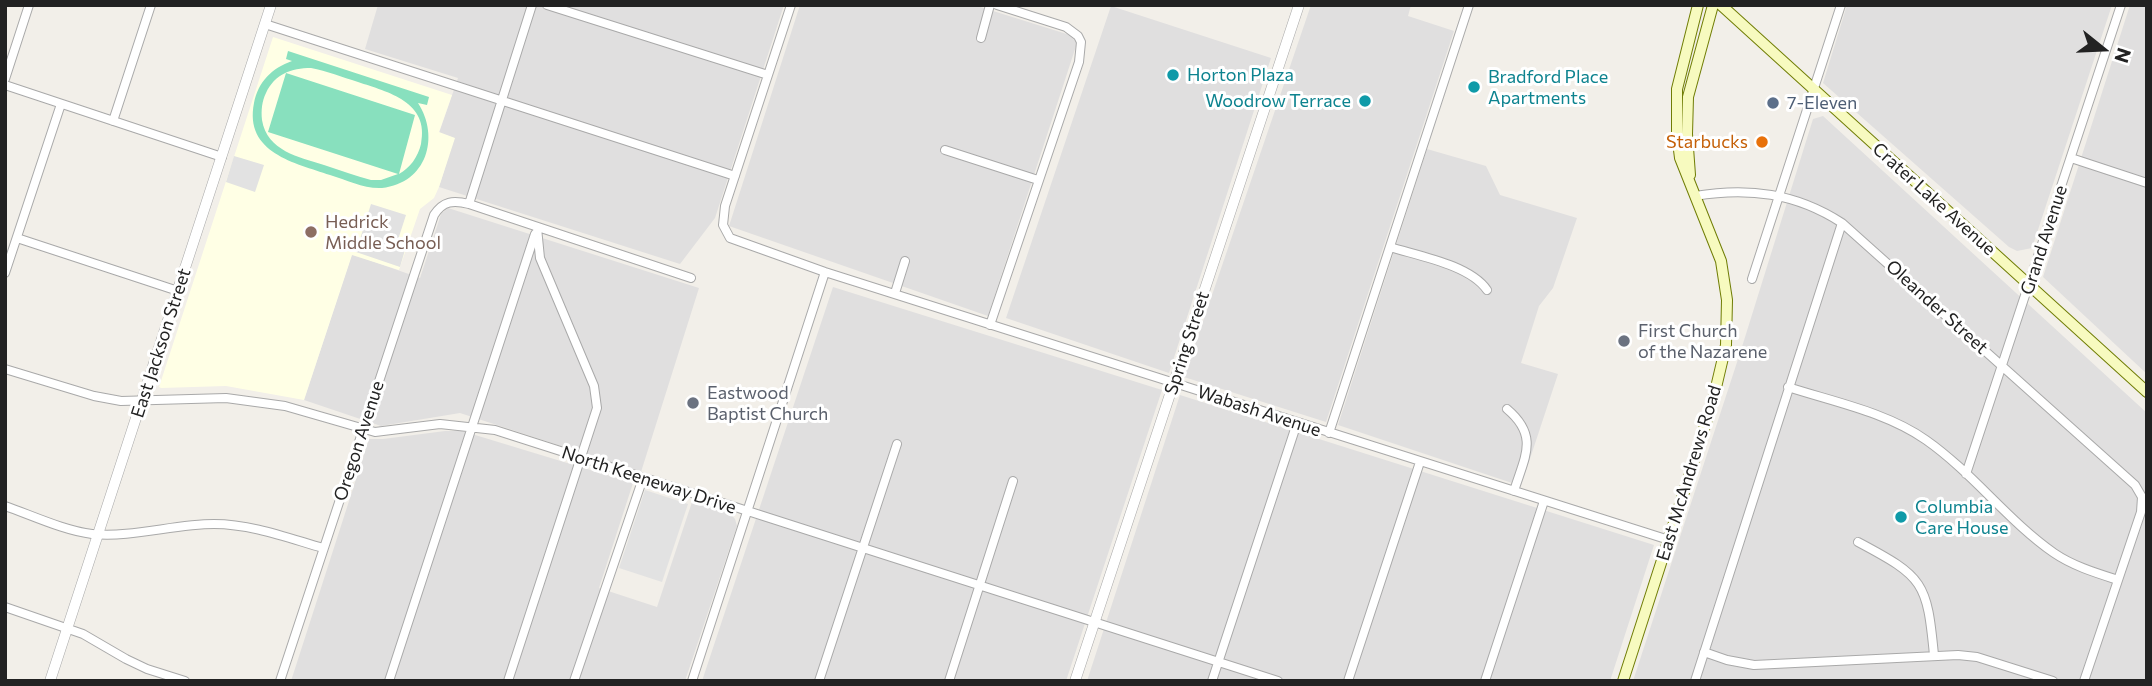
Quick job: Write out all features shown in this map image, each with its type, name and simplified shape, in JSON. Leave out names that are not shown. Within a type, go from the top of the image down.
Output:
[{"type":"main road","name":"East McAndrews Road","points":[[1623,681],[1714,396],[1722,366],[1728,323],[1721,261],[1680,158],[1676,134],[1676,103],[1682,64],[1698,5]]},
{"type":"main road","name":"East McAndrews Road","points":[[1690,182],[1688,97],[1713,5]]},
{"type":"main road","name":"Crater Lake Avenue","points":[[1721,5],[2147,392]]},
{"type":"street","points":[[5,79],[29,5]]},
{"type":"street","points":[[113,121],[151,5]]},
{"type":"street","name":"East Jackson Street","points":[[50,681],[271,5]]},
{"type":"street","points":[[532,5],[469,204],[691,278]]},
{"type":"street","points":[[547,5],[768,75]]},
{"type":"street","points":[[265,24],[735,176],[791,5]]},
{"type":"street","points":[[981,38],[990,5]]},
{"type":"street","points":[[990,324],[1079,62],[1081,42],[1078,36],[1066,27],[997,5]]},
{"type":"street","name":"Spring Street","points":[[1076,681],[1299,5]]},
{"type":"street","points":[[1329,433],[1469,5]]},
{"type":"street","points":[[1752,279],[1841,5]]},
{"type":"street","name":"Grand Avenue","points":[[1966,474],[2121,5]]},
{"type":"street","points":[[5,85],[222,157]]},
{"type":"street","points":[[5,273],[61,104]]},
{"type":"street","points":[[945,150],[1038,180]]},
{"type":"street","points":[[2071,158],[2147,183]]},
{"type":"street","name":"Wabash Avenue","points":[[735,176],[722,220],[730,238],[825,272],[1669,540]]},
{"type":"street","name":"Oleander Street","points":[[1695,195],[1728,191],[1781,195],[1821,210],[1842,223],[2135,485],[2142,497],[2141,512],[2118,580]]},
{"type":"street","name":"Oregon Avenue","points":[[279,681],[434,215],[443,204],[451,201],[469,204]]},
{"type":"street","points":[[1695,681],[1842,223]]},
{"type":"street","points":[[389,681],[537,228]]},
{"type":"street","points":[[508,681],[597,408],[594,386],[540,258],[537,228]]},
{"type":"street","points":[[17,238],[178,291]]},
{"type":"street","points":[[1390,247],[1461,270],[1474,276],[1487,290]]},
{"type":"street","points":[[895,293],[905,261]]},
{"type":"street","points":[[692,681],[825,272]]},
{"type":"street","name":"North Keeneway Drive","points":[[5,369],[94,396],[121,401],[199,397],[251,400],[318,414],[363,429],[385,432],[440,424],[495,430],[1278,681]]},
{"type":"street","points":[[1788,387],[1895,422],[1926,440],[2054,553],[2118,580],[2084,681]]},
{"type":"street","points":[[1507,408],[1518,418],[1528,436],[1526,453],[1514,491]]},
{"type":"street","points":[[1212,681],[1297,423]]},
{"type":"street","points":[[819,681],[897,444]]},
{"type":"street","points":[[1348,681],[1420,462]]},
{"type":"street","points":[[574,681],[643,478]]},
{"type":"street","points":[[948,681],[1013,481]]},
{"type":"street","points":[[1485,681],[1545,501]]},
{"type":"street","points":[[5,506],[75,530],[98,534],[227,525],[257,530],[323,548]]},
{"type":"street","points":[[1858,542],[1900,565],[1919,584],[1928,604],[1934,655]]},
{"type":"street","points":[[5,607],[68,628],[147,669],[185,681]]},
{"type":"street","points":[[1704,652],[1744,664],[1765,665],[1934,655],[1977,657],[2053,681]]},
{"type":"shaded area","points":[[378,5],[784,5],[715,218],[680,264],[439,187],[454,138],[439,133],[458,78],[365,49]]},
{"type":"shaded area","points":[[800,5],[974,5],[1070,35],[1077,43],[988,316],[729,226]]},
{"type":"shaded area","points":[[1311,5],[1411,5],[1408,16],[1454,31],[1326,422],[1184,377]]},
{"type":"shaded area","points":[[1847,5],[2112,5],[2032,248],[2017,251],[2009,247],[1823,83]]},
{"type":"shaded area","points":[[2130,5],[2147,5],[2147,374],[2043,277]]},
{"type":"shaded area","points":[[1111,6],[1271,58],[1169,373],[1006,318]]},
{"type":"shaded area","name":"Hedrick Middle School","points":[[273,37],[452,95],[439,132],[455,138],[434,198],[420,209],[399,270],[352,255],[304,400],[226,386],[161,388],[159,387]]},
{"type":"shaded area","points":[[1823,116],[2147,413],[2147,681],[1633,681],[1813,119]]},
{"type":"shaded area","points":[[1427,149],[1486,166],[1500,195],[1577,218],[1553,288],[1539,306],[1521,363],[1558,374],[1521,486],[1338,425]]},
{"type":"shaded area","points":[[234,156],[264,165],[255,192],[226,182]]},
{"type":"shaded area","points":[[371,204],[406,215],[396,246],[405,250],[400,267],[356,252]]},
{"type":"shaded area","points":[[448,208],[699,288],[641,472],[460,413],[381,426],[304,400],[352,254],[420,278],[441,214]]},
{"type":"shaded area","points":[[833,287],[1162,390],[1066,681],[702,681]]},
{"type":"shaded area","points":[[1180,395],[1654,545],[1610,681],[1087,681]]},
{"type":"shaded area","points":[[462,431],[633,483],[599,588],[657,607],[693,499],[728,511],[737,526],[685,681],[291,681],[369,439]]},
{"type":"shaded area","points":[[645,490],[688,504],[662,582],[619,568]]},
{"type":"green space","points":[[288,51],[429,97],[427,105],[418,103],[428,130],[428,144],[419,168],[397,184],[382,188],[369,187],[302,166],[264,145],[253,120],[256,95],[267,77],[292,61],[286,59]],"holes":[[[311,68],[382,90],[404,101],[413,109],[422,130],[421,144],[416,158],[407,169],[399,174],[415,115],[286,73],[268,132],[398,174],[381,180],[371,180],[295,155],[277,146],[270,139],[262,120],[264,99],[270,86],[284,73]]]},
{"type":"place","name":"Horton Plaza","points":[[1173,75]]},
{"type":"place","name":"Bradford Place Apartments","points":[[1474,87]]},
{"type":"place","name":"Woodrow Terrace","points":[[1365,101]]},
{"type":"place","name":"7-Eleven","points":[[1773,103]]},
{"type":"place","name":"Starbucks","points":[[1762,142]]},
{"type":"place","name":"Hedrick Middle School","points":[[311,232]]},
{"type":"place","name":"First Church of the Nazarene","points":[[1624,341]]},
{"type":"place","name":"Eastwood Baptist Church","points":[[693,403]]},
{"type":"place","name":"Columbia Care House","points":[[1901,517]]}]
